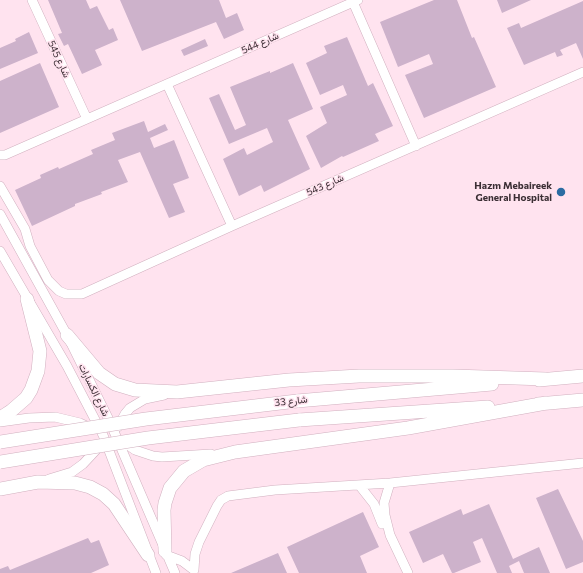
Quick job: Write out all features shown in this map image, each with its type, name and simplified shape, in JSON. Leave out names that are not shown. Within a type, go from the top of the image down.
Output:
[{"type":"highway","points":[[0,418],[26,398],[38,371],[40,361],[39,346],[27,299]]},
{"type":"highway","points":[[68,335],[99,373],[116,384],[135,390],[177,392],[289,380],[336,377],[447,376],[546,379]]},
{"type":"highway","name":"شارع 33","points":[[0,442],[138,420],[297,401],[583,376]]},
{"type":"highway","name":"شارع 33","points":[[0,462],[140,439],[298,420],[583,400]]},
{"type":"highway","points":[[165,553],[165,503],[170,488],[184,471],[197,463],[235,452],[408,428],[546,403]]},
{"type":"highway","points":[[0,489],[38,482],[68,482],[82,484],[103,494],[119,509],[148,555]]},
{"type":"street","name":"شارع 545","points":[[32,0],[87,119]]},
{"type":"street","name":"شارع 544","points":[[2,157],[167,84],[339,4],[356,1],[416,146]]},
{"type":"street","name":"شارع 543","points":[[30,246],[48,280],[59,291],[66,294],[82,294],[89,292],[232,226],[583,72]]},
{"type":"street","points":[[167,84],[232,226]]},
{"type":"street","points":[[0,186],[25,229],[30,246]]},
{"type":"street","points":[[0,214],[30,246]]},
{"type":"street","name":"شارع الكسارات","points":[[0,214],[68,335],[109,420],[113,438],[120,447],[174,573]]},
{"type":"street","name":"شارع الكسارات","points":[[0,251],[3,261],[67,366],[96,423],[104,432],[108,451],[156,573]]},
{"type":"street","points":[[108,451],[120,421],[130,408],[145,399],[177,392]]},
{"type":"street","points":[[0,422],[29,418],[55,417],[80,423],[104,432],[136,450],[153,456],[162,457],[235,452]]},
{"type":"street","points":[[38,482],[72,472],[84,464],[97,449],[109,420]]},
{"type":"street","points":[[165,553],[182,561],[194,570],[199,542],[215,510],[221,500],[225,497],[237,494],[275,490],[390,483],[583,464]]},
{"type":"street","points":[[390,483],[384,503],[385,515],[390,535]]},
{"type":"street","points":[[359,484],[374,504],[382,523],[390,535],[408,573]]},
{"type":"building","points":[[48,0],[86,0],[90,9],[97,6],[109,30],[113,28],[118,40],[95,50],[102,65],[82,74],[68,44],[64,46],[58,34],[62,33]]},
{"type":"building","points":[[120,0],[219,0],[226,18],[237,13],[244,30],[224,39],[216,22],[142,51]]},
{"type":"building","points":[[434,0],[457,0],[472,38],[474,37],[496,87],[424,118],[405,75],[433,64],[429,54],[398,67],[380,22]]},
{"type":"building","points":[[497,0],[531,0],[502,13]]},
{"type":"building","points":[[583,1],[583,59],[576,43],[560,50],[563,55],[557,57],[555,52],[524,65],[507,28],[519,23],[521,28]]},
{"type":"building","points":[[29,32],[38,53],[0,69],[0,48],[16,41],[15,39]]},
{"type":"building","points":[[347,37],[368,86],[373,83],[393,126],[375,134],[379,141],[343,157],[342,156],[321,168],[306,136],[327,123],[320,107],[347,95],[343,85],[320,95],[306,63],[327,53],[324,46]]},
{"type":"building","points":[[205,39],[208,46],[184,56],[181,50]]},
{"type":"building","points":[[40,63],[59,107],[0,133],[0,81]]},
{"type":"building","points":[[293,63],[313,109],[288,120],[310,169],[264,192],[261,185],[239,196],[223,159],[244,148],[247,155],[273,142],[267,128],[229,144],[209,98],[219,94],[235,130],[246,125],[230,87]]},
{"type":"building","points":[[144,121],[148,132],[165,124],[168,130],[150,138],[154,148],[174,140],[189,178],[173,184],[185,212],[169,218],[140,152],[118,160],[128,182],[101,192],[102,194],[75,204],[75,206],[32,226],[15,190],[41,178],[40,175],[58,167],[59,169],[93,154],[91,150],[115,140],[112,133]]},
{"type":"building","points":[[558,489],[583,541],[583,562],[566,569],[536,498]]},
{"type":"building","points":[[489,504],[513,559],[539,547],[550,573],[524,573],[519,561],[509,566],[512,573],[497,573],[482,538],[473,542],[481,562],[454,573],[452,573],[443,554],[423,563],[409,532],[461,509],[463,515]]},
{"type":"building","points":[[363,512],[379,547],[360,556],[367,573],[299,573],[287,547]]},
{"type":"building","points":[[88,538],[91,543],[99,540],[109,565],[91,573],[0,573],[0,569],[8,566],[10,570]]},
{"type":"building","points":[[278,553],[287,573],[231,573]]},
{"type":"place","name":"Hazm Mebaireek General Hospital","points":[[561,192]]}]
